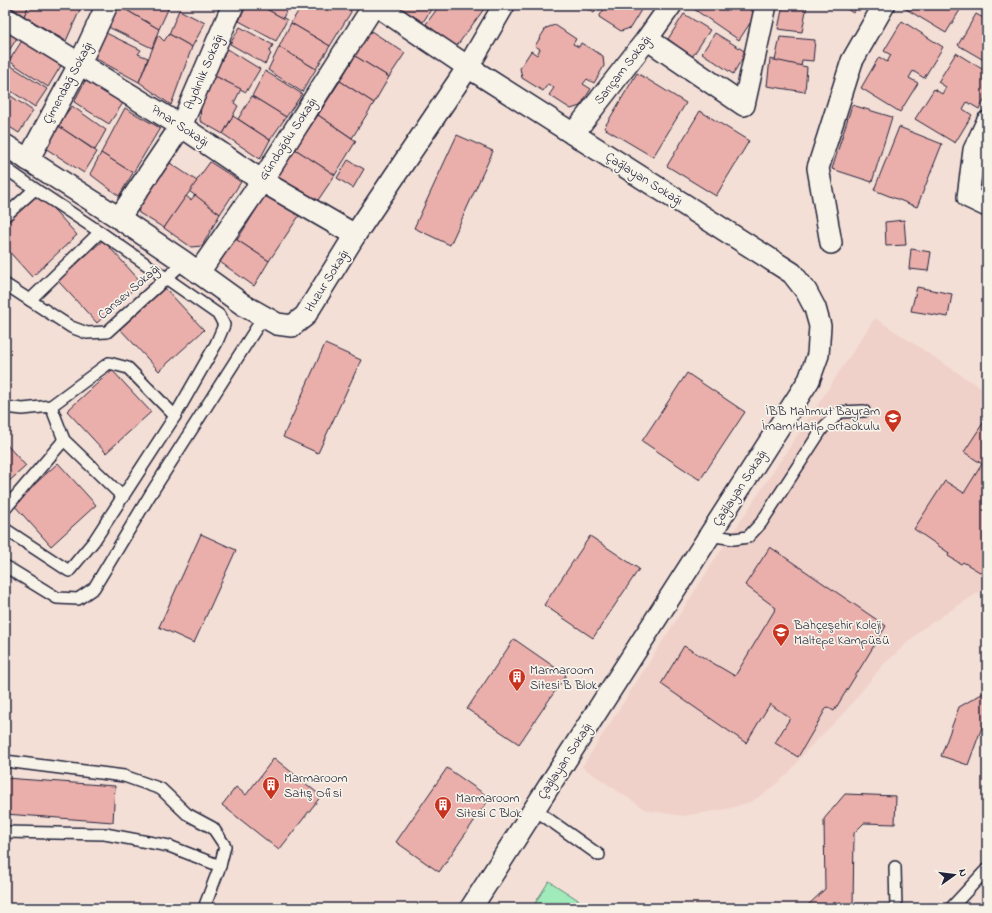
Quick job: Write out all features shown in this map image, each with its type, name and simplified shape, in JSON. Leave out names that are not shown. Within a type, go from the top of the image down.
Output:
[{"type":"street","name":"Çimendağ Sokağı","points":[[28,160],[80,63],[107,5]]},
{"type":"street","name":"Aydınlık Sokağı","points":[[119,218],[181,126],[233,5]]},
{"type":"street","name":"Çağlayan Sokağı","points":[[375,5],[468,67],[792,273],[806,291],[815,308],[820,326],[818,355],[809,380],[471,908]]},
{"type":"street","name":"Gündoğdu Sokağı","points":[[192,267],[262,180],[375,5]]},
{"type":"street","name":"Huzur Sokağı","points":[[5,145],[119,218],[192,267],[245,306],[277,324],[292,326],[305,316],[355,235],[468,67],[504,5]]},
{"type":"street","name":"Sarıçam Sokağı","points":[[573,134],[647,39],[671,5]]},
{"type":"street","points":[[647,39],[744,105],[766,5]]},
{"type":"street","points":[[831,243],[818,168],[852,61],[884,5]]},
{"type":"street","name":"Pınar Sokağı","points":[[5,18],[181,126],[262,180],[355,235]]},
{"type":"street","points":[[987,122],[974,150],[968,197],[987,206]]},
{"type":"lane","points":[[5,168],[219,314],[224,325],[216,344],[175,416],[94,541],[69,571],[5,529]]},
{"type":"lane","points":[[5,216],[35,189]]},
{"type":"lane","points":[[30,300],[100,232]]},
{"type":"lane","name":"Cansev Sokağı","points":[[5,284],[71,327],[87,333],[107,332],[166,278],[192,267]]},
{"type":"lane","points":[[5,566],[57,598],[78,599],[94,588],[150,495],[264,316]]},
{"type":"lane","points":[[5,407],[24,409],[51,406],[108,363],[128,368],[175,416]]},
{"type":"lane","points":[[51,406],[64,440],[123,496]]},
{"type":"lane","points":[[710,536],[734,539],[748,537],[761,523],[822,429],[840,412],[864,411]]},
{"type":"lane","points":[[5,509],[64,440]]},
{"type":"lane","points":[[5,761],[124,776],[161,790],[187,814],[213,828],[225,846],[220,866],[204,908]]},
{"type":"lane","points":[[534,809],[599,855]]},
{"type":"lane","points":[[5,832],[105,834],[169,846],[220,866]]},
{"type":"lane","points":[[895,867],[896,908]]},
{"type":"lane","points":[[951,908],[987,869]]},
{"type":"shaded area","name":"Bahçeşehir Koleji Maltepe Kampüsü","points":[[875,318],[987,392],[987,587],[922,629],[882,666],[844,713],[807,750],[787,775],[751,802],[727,809],[683,816],[646,810],[582,767],[712,564]]},
{"type":"green space","points":[[549,881],[586,905],[585,908],[532,908]]},
{"type":"building","points":[[8,5],[29,5],[24,16]]},
{"type":"building","points":[[29,5],[82,5],[66,41],[24,16]]},
{"type":"building","points":[[114,5],[118,5],[159,29],[152,48],[106,26]]},
{"type":"building","points":[[118,5],[170,5],[159,29]]},
{"type":"building","points":[[247,5],[259,5],[287,20],[276,41],[239,21]]},
{"type":"building","points":[[259,5],[289,5],[283,18]]},
{"type":"building","points":[[302,5],[350,5],[351,12],[330,46],[291,23]]},
{"type":"building","points":[[400,5],[434,5],[423,22],[399,7]]},
{"type":"building","points":[[479,5],[484,9],[456,47],[426,24],[437,9],[433,6]]},
{"type":"building","points":[[581,5],[634,5],[641,10],[630,28],[621,31],[599,17],[604,9],[598,6],[594,13]]},
{"type":"building","points":[[688,5],[743,5],[756,14],[739,40]]},
{"type":"building","points":[[783,5],[807,5],[802,32],[778,29]]},
{"type":"building","points":[[841,5],[858,5],[853,13]]},
{"type":"building","points":[[909,5],[963,5],[946,33],[906,9]]},
{"type":"building","points":[[179,10],[205,23],[192,47],[169,34]]},
{"type":"building","points":[[684,14],[710,30],[692,57],[668,39]]},
{"type":"building","points":[[976,14],[985,19],[987,15],[987,62],[958,45]]},
{"type":"building","points":[[902,21],[943,47],[924,78],[913,71],[909,78],[918,83],[900,112],[861,88],[879,57],[887,62],[891,55],[884,51]]},
{"type":"building","points":[[291,23],[330,46],[316,69],[279,47]]},
{"type":"building","points":[[555,25],[576,39],[573,44],[579,47],[581,43],[603,56],[604,66],[594,83],[587,79],[583,84],[591,89],[580,106],[571,109],[549,95],[554,88],[548,84],[543,91],[522,78],[520,68],[531,51],[537,55],[540,49],[535,46],[546,28]]},
{"type":"building","points":[[240,27],[273,45],[269,52],[271,54],[265,64],[230,44]]},
{"type":"building","points":[[5,31],[17,38],[5,57]]},
{"type":"building","points":[[102,31],[141,50],[138,54],[148,58],[139,82],[91,56]]},
{"type":"building","points":[[371,31],[405,53],[389,77],[355,56]]},
{"type":"building","points":[[715,33],[746,52],[733,74],[702,53]]},
{"type":"building","points":[[169,34],[192,47],[171,105],[139,82],[158,35],[164,41]]},
{"type":"building","points":[[780,37],[815,40],[813,61],[802,60],[801,66],[775,61]]},
{"type":"building","points":[[23,39],[62,64],[48,87],[9,61]]},
{"type":"building","points":[[279,47],[316,69],[302,92],[268,70]]},
{"type":"building","points":[[226,48],[260,69],[246,92],[213,75]]},
{"type":"building","points":[[956,53],[987,72],[987,96],[979,109],[967,102],[963,109],[972,115],[955,143],[915,119],[934,89],[942,94],[946,87],[938,82]]},
{"type":"building","points":[[355,56],[389,77],[374,103],[340,81]]},
{"type":"building","points":[[770,59],[807,67],[805,92],[767,86]]},
{"type":"building","points":[[8,64],[47,89],[35,107],[5,87],[5,68]]},
{"type":"building","points":[[265,71],[302,94],[286,117],[252,96]]},
{"type":"building","points":[[637,73],[686,103],[653,157],[604,128]]},
{"type":"building","points":[[213,75],[241,89],[234,103],[238,106],[223,134],[200,121],[201,104]]},
{"type":"building","points":[[86,79],[123,103],[109,124],[74,102]]},
{"type":"building","points":[[340,81],[374,103],[352,138],[318,115]]},
{"type":"building","points":[[5,92],[33,111],[19,133],[5,124]]},
{"type":"building","points":[[252,96],[286,117],[270,140],[238,119]]},
{"type":"building","points":[[852,105],[892,117],[872,182],[832,169]]},
{"type":"building","points":[[72,106],[106,130],[95,150],[57,125]]},
{"type":"building","points":[[125,108],[160,128],[133,173],[101,153]]},
{"type":"building","points":[[700,111],[749,141],[716,196],[667,166]]},
{"type":"building","points":[[318,115],[356,141],[335,175],[295,149]]},
{"type":"building","points":[[233,116],[270,140],[260,159],[223,134]]},
{"type":"building","points":[[57,125],[97,152],[84,173],[45,148]]},
{"type":"building","points":[[899,127],[942,144],[917,207],[874,190]]},
{"type":"building","points":[[457,135],[493,151],[450,245],[414,228]]},
{"type":"building","points":[[295,149],[335,175],[316,203],[277,177]]},
{"type":"building","points":[[101,153],[133,173],[119,196],[90,174]]},
{"type":"building","points":[[348,160],[364,169],[353,188],[337,178]]},
{"type":"building","points":[[210,162],[241,182],[220,214],[189,191]]},
{"type":"building","points":[[170,163],[197,181],[164,228],[139,213],[138,207]]},
{"type":"building","points":[[39,193],[77,235],[32,277],[5,247],[5,224]]},
{"type":"building","points":[[266,194],[299,216],[269,261],[237,240]]},
{"type":"building","points":[[195,195],[220,214],[202,246],[191,247],[164,228],[186,196],[191,200]]},
{"type":"building","points":[[904,220],[906,245],[886,246],[885,222]]},
{"type":"building","points":[[234,238],[269,261],[254,286],[220,262]]},
{"type":"building","points":[[103,240],[141,282],[97,323],[58,281]]},
{"type":"building","points":[[911,249],[931,252],[928,271],[909,269]]},
{"type":"building","points":[[917,287],[952,294],[948,317],[911,311]]},
{"type":"building","points":[[165,288],[204,330],[159,371],[120,329]]},
{"type":"building","points":[[325,344],[361,360],[318,453],[283,437]]},
{"type":"building","points":[[112,370],[151,412],[106,453],[67,411]]},
{"type":"building","points":[[687,373],[745,412],[700,480],[642,441]]},
{"type":"building","points":[[987,417],[987,568],[983,574],[963,562],[961,564],[948,556],[949,553],[914,529],[945,481],[964,493],[982,464],[964,452]]},
{"type":"building","points":[[5,443],[26,466],[5,485]]},
{"type":"building","points":[[58,463],[96,505],[51,546],[13,504]]},
{"type":"building","points":[[201,534],[236,550],[194,643],[159,627]]},
{"type":"building","points":[[590,536],[639,569],[593,638],[544,605]]},
{"type":"building","points":[[770,547],[886,626],[834,711],[827,707],[798,757],[775,743],[790,718],[770,704],[746,743],[661,684],[684,646],[735,676],[776,608],[745,585]]},
{"type":"building","name":"Marmaroom Sitesi B Blok","points":[[514,639],[566,675],[519,744],[467,709]]},
{"type":"building","points":[[987,691],[987,724],[982,727],[968,765],[941,756],[959,707]]},
{"type":"building","name":"Marmaroom Satış Ofisi","points":[[274,758],[321,796],[279,850],[222,805],[236,787],[246,795]]},
{"type":"building","name":"Marmaroom Sitesi C Blok","points":[[447,768],[490,798],[439,872],[396,842]]},
{"type":"building","points":[[5,778],[115,786],[113,822],[5,814]]},
{"type":"building","points":[[845,794],[896,796],[895,824],[864,823],[854,833],[853,908],[805,908],[825,889],[824,819]]},
{"type":"place","name":"İBB Mahmut Bayram İmam Hatip Ortaokulu","points":[[893,433]]},
{"type":"place","name":"Bahçeşehir Koleji Maltepe Kampüsü","points":[[781,647]]},
{"type":"place","name":"Marmaroom Sitesi B Blok","points":[[517,692]]},
{"type":"place","name":"Marmaroom Satış Ofisi","points":[[271,800]]},
{"type":"place","name":"Marmaroom Sitesi C Blok","points":[[443,820]]}]
